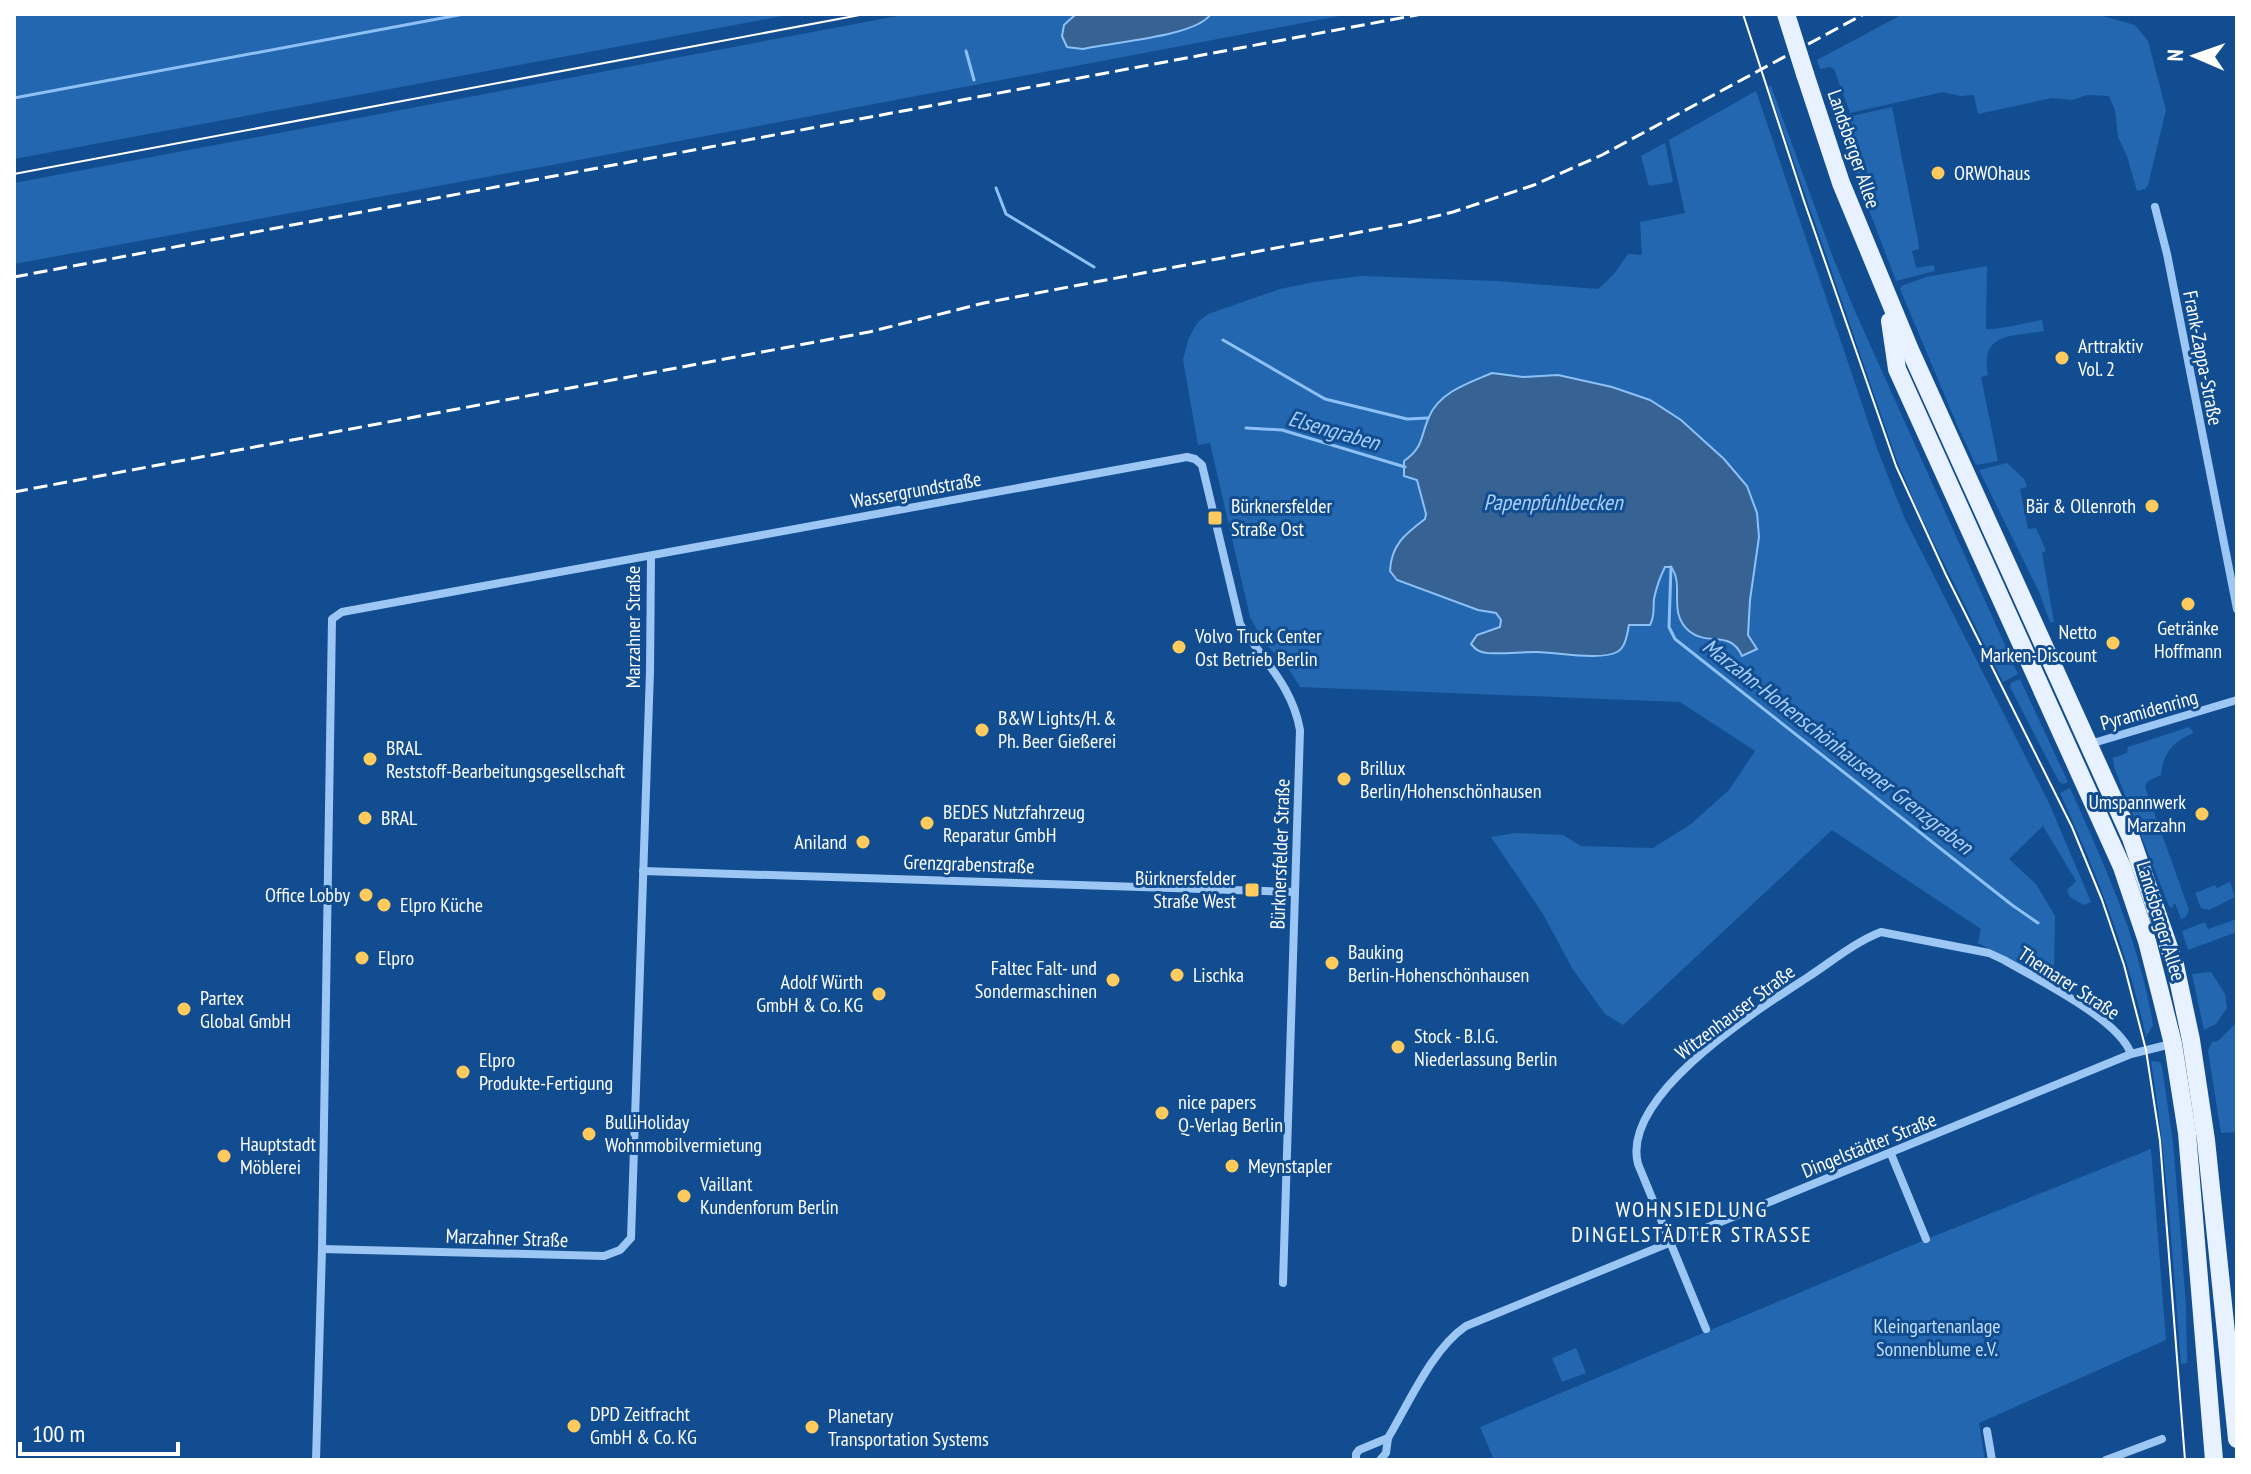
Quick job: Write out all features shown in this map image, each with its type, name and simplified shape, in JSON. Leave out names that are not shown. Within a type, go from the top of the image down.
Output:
[{"type":"main road","name":"Landsberger Allee","points":[[1786,14],[1841,183],[1887,296],[2131,838],[2175,965],[2214,1460]]},
{"type":"main road","name":"Landsberger Allee","points":[[1887,296],[1897,369],[2122,867],[2182,1042],[2206,1140],[2230,1318],[2237,1439]]},
{"type":"street","name":"Frank-Zappa-Straße","points":[[2155,207],[2237,609]]},
{"type":"street","name":"Wassergrundstraße","points":[[651,557],[1187,457]]},
{"type":"street","name":"Bürknersfelder Straße","points":[[1187,457],[1202,465],[1240,624],[1284,684],[1297,713],[1300,730],[1283,1283]]},
{"type":"street","name":"Marzahner Straße","points":[[316,1460],[332,619],[342,612],[651,557],[631,1238],[613,1254],[594,1256],[322,1249]]},
{"type":"street","name":"Pyramidenring","points":[[2070,751],[2237,700]]},
{"type":"street","name":"Grenzgrabenstraße","points":[[643,871],[1295,892]]},
{"type":"street","name":"Witzenhauser Straße","points":[[1706,1329],[1638,1164],[1635,1149],[1641,1127],[1652,1107],[1686,1068],[1749,1017],[1876,934],[1886,932],[1981,951]]},
{"type":"street","name":"Themarer Straße","points":[[1981,951],[2004,960],[2095,1015],[2124,1041],[2131,1054]]},
{"type":"street","name":"Dingelstädter Straße","points":[[1380,1460],[1386,1453],[1388,1438],[1439,1352],[1456,1333],[1479,1320],[2131,1054],[2182,1042]]},
{"type":"street","points":[[1891,1154],[1926,1239]]},
{"type":"street","points":[[1987,1431],[1992,1460]]},
{"type":"street","name":"Dingelstädter Straße","points":[[1356,1460],[1359,1450],[1388,1438]]},
{"type":"street","points":[[2106,1460],[2162,1439]]},
{"type":"green space","points":[[14,14],[793,14],[14,159]]},
{"type":"green space","points":[[908,14],[1076,14],[1073,15],[1083,49],[1207,20],[1211,14],[1350,14],[14,264],[14,183]]},
{"type":"green space","points":[[1903,14],[2095,14],[2135,25],[2148,41],[2166,110],[2148,185],[2137,191],[2118,137],[2115,110],[2109,96],[2087,95],[2072,100],[2052,98],[1978,114],[1974,95],[1943,92],[1850,113],[1834,69],[1820,69],[1817,60]]},
{"type":"green space","points":[[1771,86],[1854,309],[2018,674],[2003,682],[1921,517],[1897,461],[1768,87]]},
{"type":"green space","points":[[1756,91],[1878,451],[1905,519],[2049,803],[2091,902],[2084,905],[2070,897],[2067,890],[2076,881],[2043,826],[2009,859],[2036,884],[2055,916],[2054,968],[2049,976],[2038,974],[1978,943],[1981,929],[1832,830],[1623,1025],[1605,1014],[1572,968],[1543,914],[1491,837],[1516,833],[1563,835],[1581,846],[1653,848],[1691,824],[1729,790],[1755,751],[1680,702],[1300,687],[1263,641],[1250,617],[1210,443],[1198,445],[1183,360],[1188,340],[1199,321],[1208,314],[1280,289],[1361,276],[1497,281],[1598,289],[1628,254],[1642,255],[1640,222],[1685,213],[1669,140]],"holes":[[[1492,373],[1523,377],[1558,375],[1612,387],[1759,537],[1748,635],[1757,649],[1701,639],[1676,605],[1675,573],[1671,567],[1665,567],[1658,583],[1650,625],[1629,625],[1570,656],[1542,652],[1487,653],[1477,635],[1500,628],[1501,620],[1496,613],[1478,610],[1423,588],[1404,535],[1425,519],[1417,480],[1418,451],[1428,418]]]},
{"type":"green space","points":[[1892,107],[1918,240],[1919,249],[1912,251],[1916,268],[1934,265],[1935,271],[1896,281],[1835,120]]},
{"type":"green space","points":[[1665,143],[1673,182],[1649,186],[1641,156]]},
{"type":"green space","points":[[1987,266],[1986,329],[2042,320],[2044,331],[2001,339],[1989,351],[1988,375],[1981,377],[1998,461],[1976,465],[1900,289],[1926,277]]},
{"type":"green space","points":[[2007,463],[2024,479],[2027,487],[2020,489],[2028,529],[2036,528],[2046,551],[2042,553],[2054,622],[2050,622],[2039,592],[1979,470]]},
{"type":"green space","points":[[2020,679],[2068,782],[2059,782],[2010,687],[2011,683]]},
{"type":"green space","points":[[2189,727],[2194,733],[2170,749],[2161,775],[2148,781],[2145,787],[2189,910],[2186,917],[2181,919],[2175,903],[2172,908],[2169,906],[2113,758],[2127,753],[2128,747]]},
{"type":"green space","points":[[2070,788],[2130,934],[2153,1025],[2146,1037],[2110,913],[2060,793]]},
{"type":"green space","points":[[2230,882],[2235,897],[2209,910],[2201,908],[2195,893]]},
{"type":"green space","points":[[2237,919],[2237,932],[2188,950],[2182,931],[2205,922],[2208,929]]},
{"type":"green space","points":[[2211,972],[2225,994],[2227,1008],[2216,1024],[2204,1030],[2192,974]]},
{"type":"green space","points":[[2237,1022],[2237,1132],[2221,1133],[2208,1051],[2212,1042],[2218,1041]]},
{"type":"green space","points":[[2151,1061],[2160,1062],[2162,1067],[2173,1142],[2186,1306],[2187,1363],[2181,1364],[2165,1174]]},
{"type":"green space","name":"Kleingartenanlage Sonnenblume e.V.","points":[[2151,1149],[2166,1340],[1979,1423],[1985,1460],[1494,1460],[1480,1427],[1927,1239]]},
{"type":"green space","points":[[1576,1348],[1586,1373],[1562,1382],[1552,1358]]},
{"type":"water","points":[[1076,14],[1211,14],[1202,22],[1171,33],[1083,49],[1067,47],[1062,36],[1064,25]]},
{"type":"water","name":"Papenpfuhlbecken","points":[[1492,373],[1523,377],[1558,375],[1612,387],[1650,400],[1681,420],[1724,459],[1747,486],[1757,513],[1759,537],[1748,635],[1757,649],[1742,656],[1725,640],[1696,636],[1689,631],[1679,616],[1677,582],[1671,567],[1665,567],[1660,579],[1650,625],[1629,625],[1620,650],[1600,656],[1480,651],[1471,644],[1477,635],[1500,627],[1501,620],[1496,613],[1478,610],[1397,580],[1390,571],[1396,547],[1425,519],[1426,514],[1417,480],[1404,476],[1404,461],[1418,446],[1429,417],[1440,401],[1456,389]]},
{"type":"waterway","name":"Marzahn-Hohenschönhausener Grenzgraben","points":[[14,98],[464,14]]},
{"type":"waterway","name":"Marzahn-Hohenschönhausener Grenzgraben","points":[[966,51],[974,80]]},
{"type":"waterway","name":"Marzahn-Hohenschönhausener Grenzgraben","points":[[996,188],[1006,214],[1094,267]]},
{"type":"waterway","name":"Marzahn-Hohenschönhausener Grenzgraben","points":[[1223,340],[1325,399],[1407,419],[1428,418]]},
{"type":"waterway","name":"Elsengraben","points":[[1246,428],[1282,430],[1405,467]]},
{"type":"waterway","name":"Marzahn-Hohenschönhausener Grenzgraben","points":[[1671,567],[1669,627],[1675,639],[2038,923]]},
{"type":"tram line","points":[[14,174],[865,14]]},
{"type":"tram line","points":[[1743,14],[1896,466],[1946,575],[2072,827],[2124,965],[2146,1050],[2160,1141],[2185,1460]]},
{"type":"railway","points":[[14,277],[1422,14]]},
{"type":"railway","points":[[14,492],[869,332],[984,303],[1453,212],[1534,185],[1602,155],[1864,14]]},
{"type":"place","name":"ORWOhaus","points":[[1938,173]]},
{"type":"place","name":"Arttraktiv Vol. 2","points":[[2062,358]]},
{"type":"place","name":"Bär & Ollenroth","points":[[2152,506]]},
{"type":"place","name":"Bürknersfelder Straße Ost","points":[[1215,518]]},
{"type":"place","name":"Getränke Hoffmann","points":[[2188,604]]},
{"type":"place","name":"Netto Marken-Discount","points":[[2113,643]]},
{"type":"place","name":"Volvo Truck Center Ost Betrieb Berlin","points":[[1179,647]]},
{"type":"place","name":"B&W Lights/H. & Ph. Beer Gießerei","points":[[982,730]]},
{"type":"place","name":"BRAL Reststoff-Bearbeitungsgesellschaft","points":[[370,759]]},
{"type":"place","name":"Brillux Berlin/Hohenschönhausen","points":[[1344,779]]},
{"type":"place","name":"Umspannwerk Marzahn","points":[[2202,814]]},
{"type":"place","name":"BRAL","points":[[365,818]]},
{"type":"place","name":"BEDES Nutzfahrzeug Reparatur GmbH","points":[[927,823]]},
{"type":"place","name":"Aniland","points":[[863,842]]},
{"type":"place","name":"Bürknersfelder Straße West","points":[[1252,890]]},
{"type":"place","name":"Office Lobby","points":[[366,895]]},
{"type":"place","name":"Elpro Küche","points":[[384,905]]},
{"type":"place","name":"Elpro","points":[[362,958]]},
{"type":"place","name":"Bauking Berlin-Hohenschönhausen","points":[[1332,963]]},
{"type":"place","name":"Lischka","points":[[1177,975]]},
{"type":"place","name":"Faltec Falt- und Sondermaschinen","points":[[1113,980]]},
{"type":"place","name":"Adolf Würth GmbH & Co. KG","points":[[879,994]]},
{"type":"place","name":"Partex Global GmbH","points":[[184,1009]]},
{"type":"place","name":"Stock - B.I.G. Niederlassung Berlin","points":[[1398,1047]]},
{"type":"place","name":"Elpro Produkte-Fertigung","points":[[463,1072]]},
{"type":"place","name":"nice papers Q-Verlag Berlin","points":[[1162,1113]]},
{"type":"place","name":"BulliHoliday Wohnmobilvermietung","points":[[589,1134]]},
{"type":"place","name":"Hauptstadt Möblerei","points":[[224,1156]]},
{"type":"place","name":"Meynstapler","points":[[1232,1166]]},
{"type":"place","name":"Vaillant Kundenforum Berlin","points":[[684,1196]]},
{"type":"place","name":"DPD Zeitfracht GmbH & Co. KG","points":[[574,1426]]},
{"type":"place","name":"Planetary Transportation Systems","points":[[812,1427]]},
{"type":"district","name":"WOHNSIEDLUNG DINGELSTÄDTER STRASSE","points":[[1692,1222]]}]
